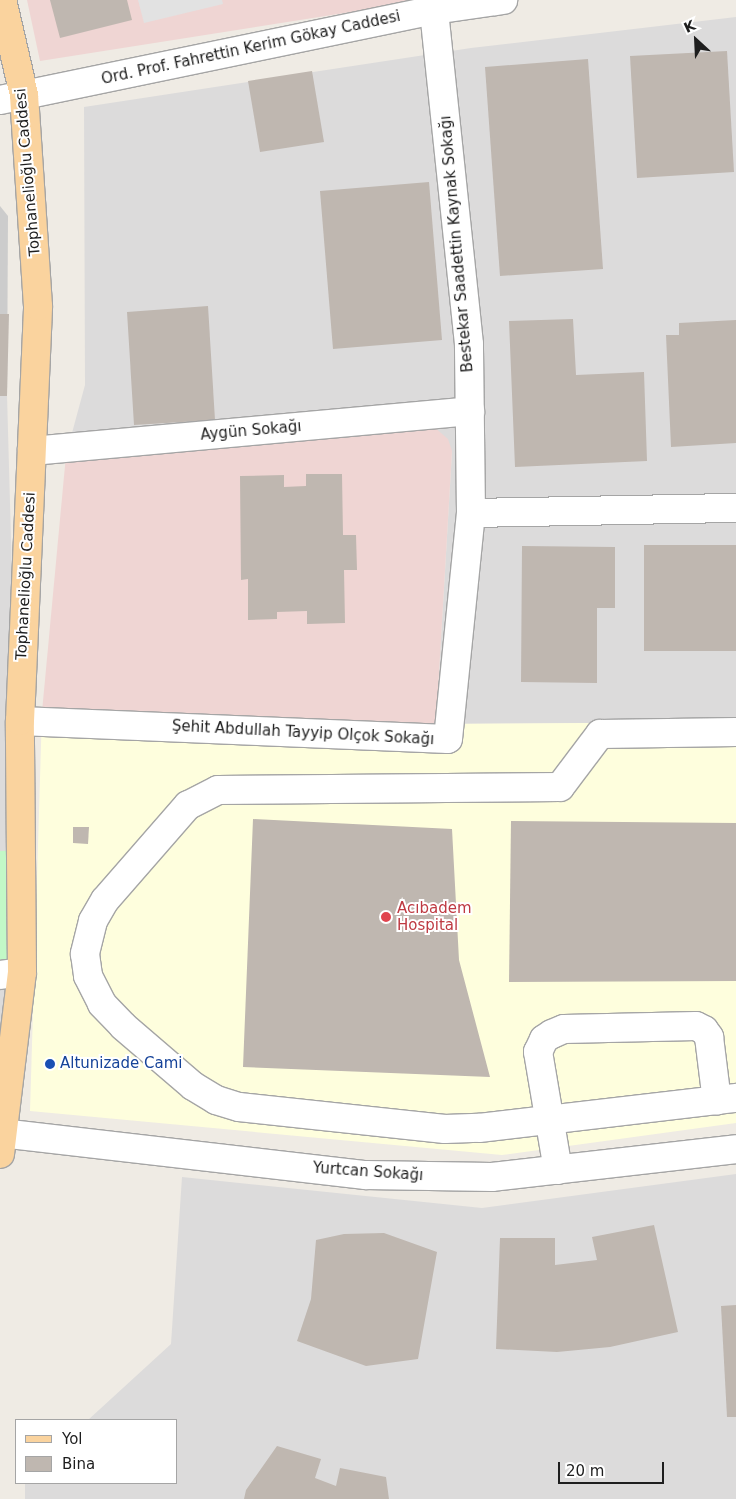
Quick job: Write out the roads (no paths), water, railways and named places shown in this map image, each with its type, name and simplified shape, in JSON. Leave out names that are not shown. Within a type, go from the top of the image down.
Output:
[{"type":"main road","name":"Tophanelioğlu Caddesi","points":[[1,1143],[11,974],[38,306],[12,98],[2,0]]},
{"type":"street","name":"Ord. Prof. Fahrettin Kerim Gökay Caddesi","points":[[12,98],[434,10],[503,0]]},
{"type":"street","name":"Bestekar Saadettin Kaynak Sokağı","points":[[434,10],[469,344],[471,513]]},
{"type":"street","name":"Aygün Sokağı","points":[[32,451],[470,410]]},
{"type":"street","points":[[471,513],[736,508]]},
{"type":"street","name":"Şehit Abdullah Tayyip Olçok Sokağı","points":[[20,721],[448,739],[471,513]]},
{"type":"street","points":[[558,1170],[548,1122],[538,1052],[544,1039],[564,1030],[696,1026],[704,1030],[709,1037],[727,1100],[548,1122],[445,1129],[240,1107],[216,1100],[193,1086],[102,1004],[88,976],[85,954],[93,921],[104,900],[188,805],[218,790],[560,787],[600,734],[736,732]]},
{"type":"street","name":"Yurtcan Sokağı","points":[[1,1143],[366,1175],[492,1177],[736,1150]]},
{"type":"place","name":"Acıbadem Hospital","points":[[386,917]]},
{"type":"place","name":"Altunizade Cami","points":[[50,1064]]}]
